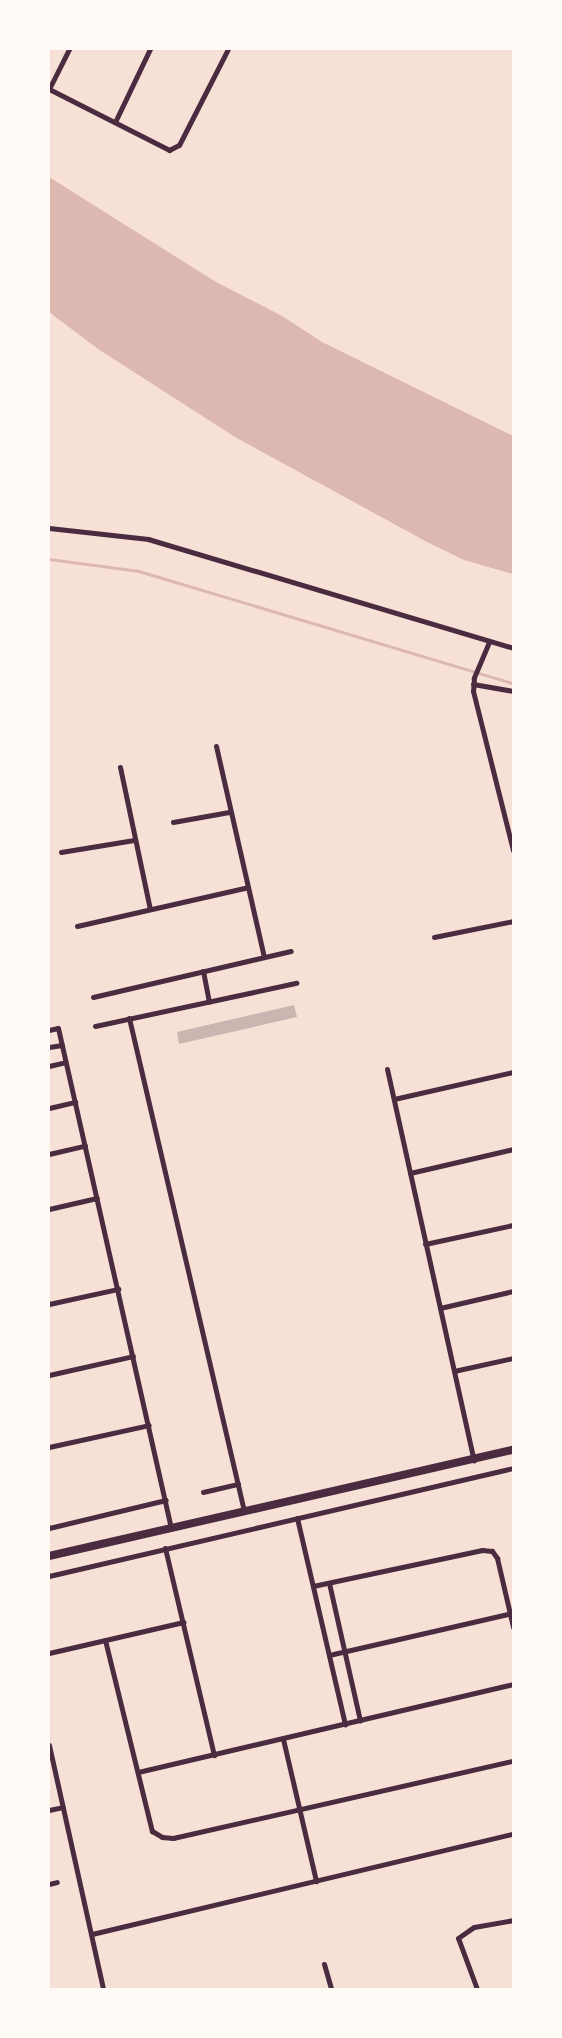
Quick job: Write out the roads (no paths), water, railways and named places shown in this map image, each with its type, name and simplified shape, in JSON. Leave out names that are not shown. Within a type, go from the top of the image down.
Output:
[{"type":"main road","points":[[49,1556],[513,1450]]},
{"type":"street","points":[[69,49],[49,89],[169,150],[179,145],[228,49]]},
{"type":"street","points":[[115,122],[150,49]]},
{"type":"street","points":[[49,528],[148,539],[513,648]]},
{"type":"street","points":[[489,642],[473,684],[513,850]]},
{"type":"street","points":[[473,684],[513,692]]},
{"type":"street","points":[[216,746],[264,957]]},
{"type":"street","points":[[120,767],[150,909]]},
{"type":"street","points":[[173,822],[230,812]]},
{"type":"street","points":[[505,816],[513,815]]},
{"type":"street","points":[[62,852],[134,840]]},
{"type":"street","points":[[77,926],[248,888]]},
{"type":"street","points":[[434,937],[513,921]]},
{"type":"street","points":[[93,997],[291,951]]},
{"type":"street","points":[[203,971],[209,1001]]},
{"type":"street","points":[[95,1026],[296,982]]},
{"type":"street","points":[[129,1018],[244,1511]]},
{"type":"street","points":[[49,1030],[58,1028],[171,1528]]},
{"type":"street","points":[[49,1048],[62,1045]]},
{"type":"street","points":[[49,1066],[66,1062]]},
{"type":"street","points":[[387,1069],[474,1460]]},
{"type":"street","points":[[394,1099],[513,1072]]},
{"type":"street","points":[[49,1108],[75,1102]]},
{"type":"street","points":[[49,1154],[85,1146]]},
{"type":"street","points":[[410,1173],[513,1149]]},
{"type":"street","points":[[49,1209],[97,1198]]},
{"type":"street","points":[[425,1244],[513,1224]]},
{"type":"street","points":[[49,1304],[118,1289]]},
{"type":"street","points":[[440,1308],[513,1291]]},
{"type":"street","points":[[49,1375],[133,1356]]},
{"type":"street","points":[[454,1372],[513,1358]]},
{"type":"street","points":[[49,1447],[149,1425]]},
{"type":"street","points":[[49,1576],[513,1468]]},
{"type":"street","points":[[203,1492],[238,1484]]},
{"type":"street","points":[[49,1528],[166,1500]]},
{"type":"street","points":[[297,1518],[346,1724]]},
{"type":"street","points":[[165,1548],[214,1755]]},
{"type":"street","points":[[313,1586],[482,1550],[492,1551],[497,1558],[512,1613],[513,1626]]},
{"type":"street","points":[[329,1583],[360,1721]]},
{"type":"street","points":[[329,1655],[512,1613]]},
{"type":"street","points":[[49,1652],[182,1622]]},
{"type":"street","points":[[105,1640],[152,1832],[162,1837],[173,1838],[513,1761]]},
{"type":"street","points":[[138,1772],[513,1684]]},
{"type":"street","points":[[283,1739],[316,1881]]},
{"type":"street","points":[[49,1745],[92,1934],[102,1988]]},
{"type":"street","points":[[49,1810],[63,1807]]},
{"type":"street","points":[[92,1934],[513,1834]]},
{"type":"street","points":[[49,1884],[57,1882]]},
{"type":"street","points":[[477,1989],[458,1938],[474,1927],[513,1920]]},
{"type":"street","points":[[324,1964],[331,1989]]},
{"type":"waterway","points":[[49,559],[139,571],[513,683]]}]
